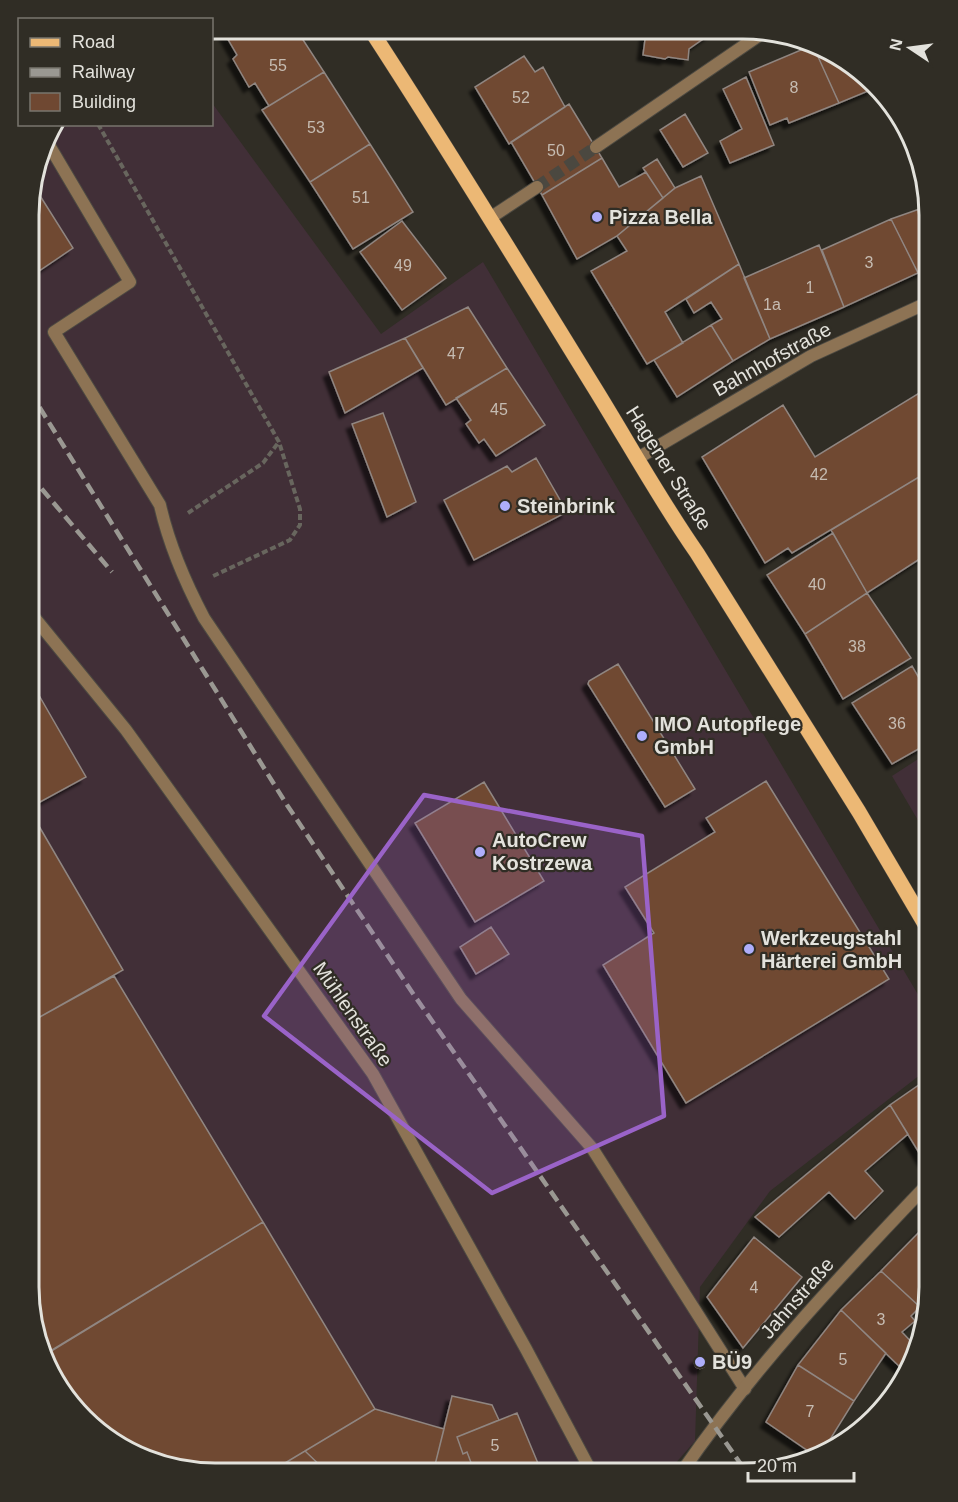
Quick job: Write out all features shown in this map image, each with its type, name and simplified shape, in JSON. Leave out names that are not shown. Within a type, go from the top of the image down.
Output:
[{"type":"main road","name":"Hagener Straße","points":[[376,39],[490,218],[678,526],[859,812],[919,914]]},
{"type":"street","points":[[596,147],[752,40]]},
{"type":"street","points":[[51,150],[130,282],[54,332],[160,506],[165,528],[188,588],[204,618],[461,999],[592,1148],[745,1389]]},
{"type":"street","points":[[490,218],[537,187]]},
{"type":"street","name":"Bahnhofstraße","points":[[638,458],[810,356],[919,307]]},
{"type":"street","name":"Mühlenstraße","points":[[39,623],[126,730],[373,1074],[587,1463]]},
{"type":"street","name":"Jahnstraße","points":[[689,1463],[795,1326],[919,1192]]},
{"type":"path","points":[[99,126],[279,442],[300,509],[300,525],[290,540],[188,588]]},
{"type":"path","points":[[165,528],[263,463],[279,442]]},
{"type":"highlighted area","points":[[424,795],[642,836],[664,1116],[492,1193],[264,1016]]},
{"type":"shaded area","points":[[213,104],[381,334],[483,262],[919,996],[919,1076],[770,1191],[700,1287],[695,1441],[676,1463],[215,1463],[192,1461],[148,1450],[108,1427],[75,1394],[52,1354],[42,1321],[39,1287],[39,215],[48,158],[64,126],[213,126]]},
{"type":"shaded area","points":[[919,758],[919,822],[892,776]]},
{"type":"building","points":[[228,39],[303,39],[324,72],[269,106],[255,83],[249,87],[233,59],[237,55]]},
{"type":"building","points":[[645,39],[703,39],[689,49],[688,60],[643,55]]},
{"type":"building","points":[[802,49],[810,52],[818,56],[839,103],[789,123],[787,118],[770,125],[749,72]]},
{"type":"building","points":[[524,56],[535,72],[543,67],[565,107],[509,144],[475,87]]},
{"type":"building","points":[[818,56],[850,75],[867,91],[839,103]]},
{"type":"building","points":[[324,72],[370,144],[310,182],[262,110]]},
{"type":"building","points":[[746,77],[774,145],[730,163],[720,141],[742,129],[723,89]]},
{"type":"building","points":[[569,104],[602,158],[542,195],[511,142]]},
{"type":"building","points":[[685,114],[708,153],[683,167],[660,130]]},
{"type":"building","points":[[370,144],[413,212],[353,249],[310,182]]},
{"type":"building","name":"Pizza Bella","points":[[602,158],[619,187],[646,172],[663,198],[617,236],[577,259],[542,195]]},
{"type":"building","points":[[657,159],[675,188],[663,198],[643,168]]},
{"type":"building","points":[[701,176],[739,264],[665,312],[683,343],[647,364],[591,271],[627,251],[617,236],[675,188]]},
{"type":"building","points":[[41,197],[73,248],[39,271]]},
{"type":"building","points":[[919,209],[919,273],[918,273],[891,219]]},
{"type":"building","points":[[891,219],[918,273],[844,307],[822,250]]},
{"type":"building","points":[[402,221],[446,278],[402,310],[360,252]]},
{"type":"building","points":[[819,245],[844,307],[770,339],[744,278]]},
{"type":"building","points":[[739,264],[770,339],[733,361],[711,325],[722,319],[711,302],[694,313],[686,299]]},
{"type":"building","points":[[468,307],[507,368],[446,405],[405,338]]},
{"type":"building","points":[[711,325],[733,361],[677,397],[654,360]]},
{"type":"building","points":[[405,338],[423,368],[345,413],[329,372]]},
{"type":"building","points":[[507,368],[545,425],[496,456],[484,439],[479,443],[466,424],[471,420],[456,398]]},
{"type":"building","points":[[919,393],[919,477],[792,553],[788,548],[765,563],[702,457],[783,405],[815,457]]},
{"type":"building","points":[[383,413],[416,502],[387,517],[352,424]]},
{"type":"building","name":"Steinbrink","points":[[536,458],[567,512],[474,560],[444,500],[507,466],[512,472]]},
{"type":"building","points":[[919,477],[919,559],[867,593],[831,530]]},
{"type":"building","points":[[833,533],[867,593],[805,634],[767,575]]},
{"type":"building","points":[[867,593],[911,658],[843,699],[805,634]]},
{"type":"building","name":"IMO Autopflege GmbH","points":[[618,664],[695,789],[665,807],[588,684],[589,681]]},
{"type":"building","points":[[912,666],[919,678],[919,749],[892,764],[852,703]]},
{"type":"building","points":[[39,695],[86,777],[39,803]]},
{"type":"building","name":"Werkzeugstahl Härterei GmbH","points":[[766,781],[889,979],[686,1103],[603,965],[654,933],[625,887],[715,832],[706,818]]},
{"type":"building","name":"AutoCrew Kostrzewa","points":[[484,782],[544,881],[475,922],[415,823]]},
{"type":"building","points":[[39,826],[123,970],[39,1017]]},
{"type":"building","points":[[491,927],[509,954],[476,974],[460,947]]},
{"type":"building","points":[[114,976],[263,1222],[51,1351],[42,1321],[39,1287],[39,1017]]},
{"type":"building","points":[[919,1085],[919,1153],[890,1105]]},
{"type":"building","points":[[890,1105],[908,1134],[865,1171],[883,1191],[855,1219],[829,1192],[779,1237],[755,1217]]},
{"type":"building","points":[[263,1222],[375,1409],[285,1463],[215,1463],[169,1457],[148,1450],[108,1427],[75,1394],[51,1351]]},
{"type":"building","points":[[919,1232],[918,1305],[881,1271]]},
{"type":"building","points":[[754,1237],[802,1277],[743,1348],[707,1297]]},
{"type":"building","points":[[881,1271],[918,1305],[918,1309],[911,1316],[915,1321],[902,1332],[911,1341],[900,1367],[841,1310]]},
{"type":"building","points":[[841,1310],[886,1353],[854,1401],[798,1365]]},
{"type":"building","name":"BÜ9","points":[[700,1358],[704,1359],[704,1367],[700,1368],[696,1367],[695,1363],[696,1359]]},
{"type":"building","points":[[798,1365],[854,1401],[830,1440],[808,1451],[766,1422]]},
{"type":"building","points":[[452,1396],[492,1405],[499,1420],[457,1437],[463,1454],[467,1452],[471,1463],[435,1463]]},
{"type":"building","points":[[375,1409],[444,1429],[436,1463],[318,1463],[305,1451]]},
{"type":"building","points":[[517,1413],[538,1463],[471,1463],[467,1452],[463,1454],[457,1437]]},
{"type":"building","points":[[305,1451],[318,1463],[285,1463]]},
{"type":"tunnel","points":[[537,187],[596,147]]},
{"type":"railway","points":[[39,406],[287,805],[414,995],[740,1463]]},
{"type":"railway","points":[[39,486],[112,572]]},
{"type":"place","name":"Pizza Bella","points":[[597,217]]},
{"type":"place","name":"Steinbrink","points":[[505,506]]},
{"type":"place","name":"IMO Autopflege GmbH","points":[[642,736]]},
{"type":"place","name":"AutoCrew Kostrzewa","points":[[480,852]]},
{"type":"place","name":"Werkzeugstahl Härterei GmbH","points":[[749,949]]},
{"type":"place","name":"BÜ9","points":[[700,1362]]}]
